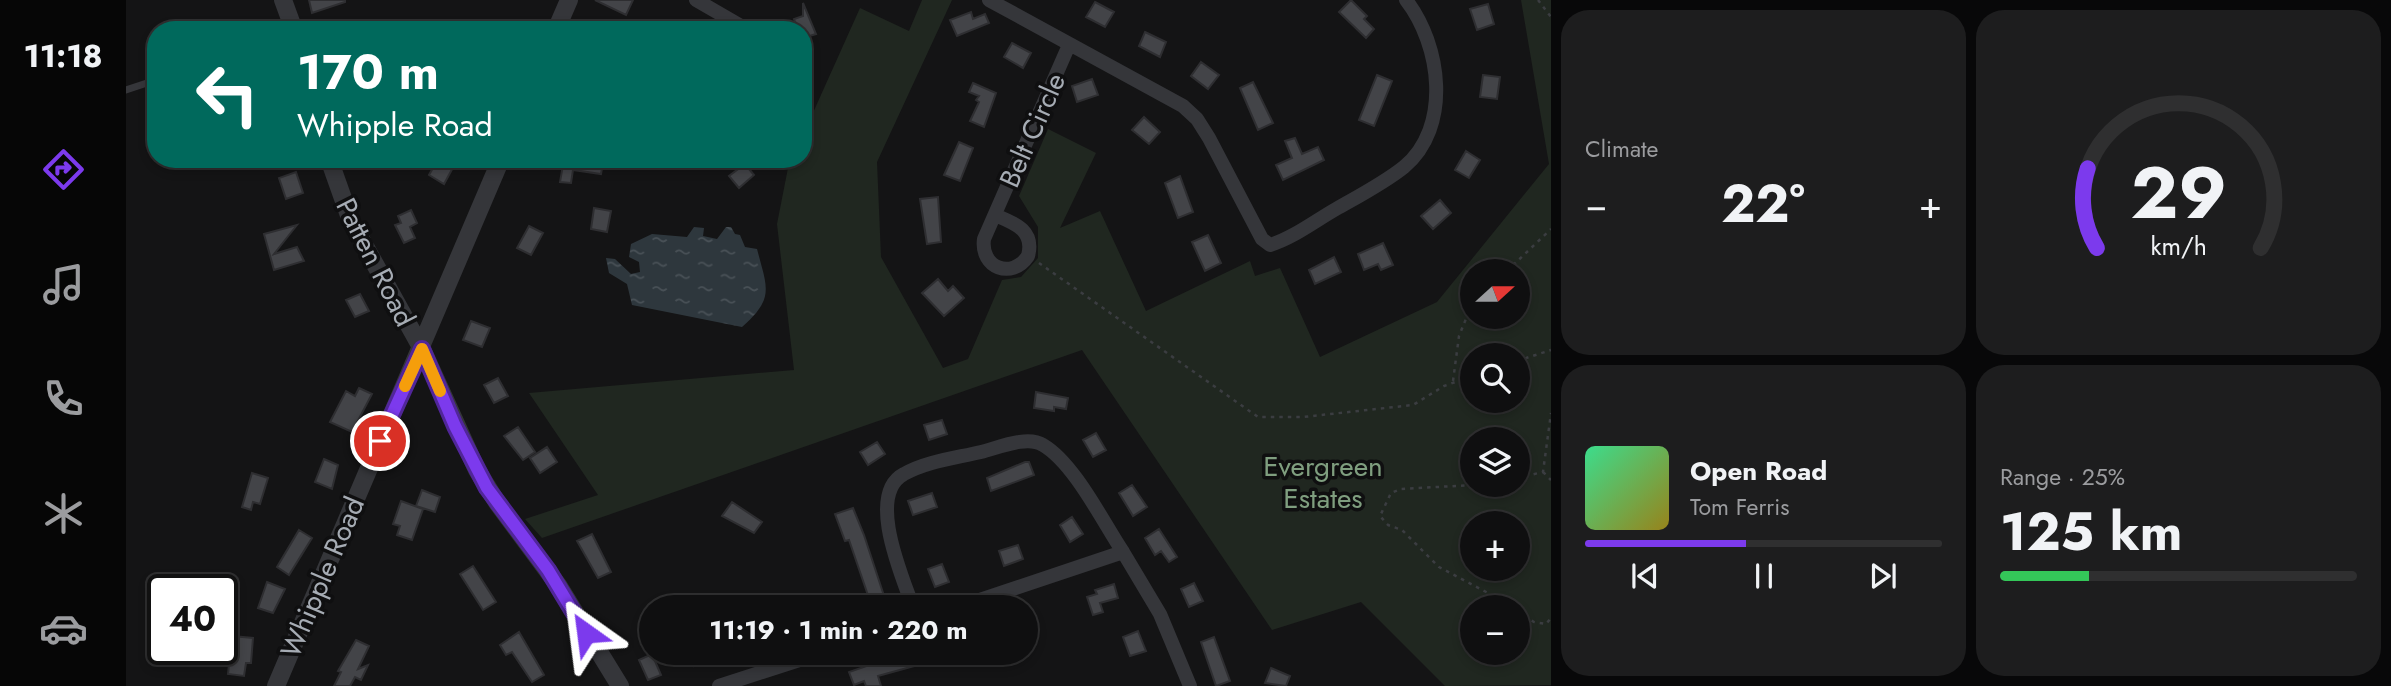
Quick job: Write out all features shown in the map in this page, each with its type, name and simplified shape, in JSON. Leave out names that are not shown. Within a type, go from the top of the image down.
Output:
[{"type":"street","points":[[283,0],[291,21]]},
{"type":"street","points":[[560,21],[569,0]]},
{"type":"street","points":[[696,0],[732,21]]},
{"type":"street","points":[[989,0],[1164,94],[1197,119],[1262,239],[1270,245],[1376,186],[1405,166],[1419,149],[1434,120],[1437,99],[1427,41],[1406,0]]},
{"type":"street","name":"Belt Circle","points":[[995,215],[1026,233],[1029,240],[1028,256],[1017,267],[1002,269],[989,261],[983,247],[995,215],[1069,45]]},
{"type":"street","name":"Patten Road","points":[[332,168],[351,222],[422,349],[455,426],[487,488],[548,570],[620,686]]},
{"type":"street","name":"Whipple Road","points":[[275,686],[422,349],[497,168]]},
{"type":"street","points":[[910,595],[885,511],[895,482],[902,475],[923,466],[1019,443],[1042,444],[1062,462],[1123,552],[1160,614],[1190,686]]},
{"type":"street","points":[[995,595],[1123,552]]},
{"type":"street","points":[[719,686],[784,665]]},
{"type":"lane","points":[[126,90],[147,83]]},
{"type":"path","points":[[1538,0],[1551,17]]},
{"type":"path","points":[[1520,259],[1551,229]]},
{"type":"path","points":[[1028,256],[1258,417],[1303,417],[1413,405],[1460,380]]},
{"type":"path","points":[[1452,383],[1462,329]]},
{"type":"path","points":[[1530,357],[1551,350]]},
{"type":"path","points":[[1543,472],[1551,413]]},
{"type":"path","points":[[1530,475],[1543,472]]},
{"type":"path","points":[[1543,472],[1551,480]]},
{"type":"path","points":[[1460,486],[1401,489],[1391,493],[1380,516],[1388,525],[1402,530],[1439,567],[1491,595]]},
{"type":"path","points":[[1530,620],[1546,624],[1551,618]]},
{"type":"green space","name":"Evergreen Estates","points":[[922,0],[952,0],[877,162],[881,257],[943,368],[968,359],[1002,280],[1021,277],[1038,258],[1038,227],[1019,196],[1048,129],[1096,153],[1060,228],[1100,211],[1146,311],[1250,261],[1255,276],[1280,268],[1320,357],[1437,302],[1460,274],[1460,329],[1530,329],[1530,259],[1472,259],[1549,164],[1521,0],[1551,0],[1551,685],[1445,686],[1361,602],[1272,630],[1082,350],[542,538],[525,519],[598,495],[529,393],[794,370],[777,224],[788,168],[812,168],[812,115],[860,8],[909,31]]},
{"type":"water","points":[[694,227],[704,228],[703,236],[717,239],[726,227],[731,227],[735,234],[740,235],[745,247],[757,249],[766,292],[760,308],[742,327],[632,305],[627,284],[609,273],[606,258],[615,259],[631,274],[640,272],[639,262],[629,257],[631,244],[652,234],[687,237]]},
{"type":"building","points":[[309,0],[345,0],[345,2],[312,13]]},
{"type":"building","points":[[595,0],[633,0],[626,15]]},
{"type":"building","points":[[1351,0],[1367,16],[1364,19],[1374,29],[1366,38],[1339,12]]},
{"type":"building","points":[[1095,2],[1114,12],[1105,27],[1086,17]]},
{"type":"building","points":[[803,3],[811,21],[795,21],[803,16]]},
{"type":"building","points":[[1488,4],[1494,24],[1477,30],[1470,9]]},
{"type":"building","points":[[971,12],[973,19],[985,14],[989,23],[957,36],[950,20]]},
{"type":"building","points":[[1145,32],[1166,42],[1160,57],[1139,46]]},
{"type":"building","points":[[1012,43],[1031,53],[1023,68],[1004,57]]},
{"type":"building","points":[[1201,62],[1219,75],[1208,89],[1191,76]]},
{"type":"building","points":[[1377,75],[1392,81],[1374,126],[1359,120]]},
{"type":"building","points":[[1483,75],[1500,77],[1497,99],[1480,97]]},
{"type":"building","points":[[1092,79],[1098,95],[1077,102],[1072,86]]},
{"type":"building","points":[[1253,82],[1273,123],[1258,130],[1240,88]]},
{"type":"building","points":[[973,83],[996,93],[984,127],[970,121],[979,102],[976,100],[979,96],[969,92]]},
{"type":"building","points":[[1144,117],[1160,132],[1149,144],[1132,130]]},
{"type":"building","points":[[1295,138],[1302,154],[1318,147],[1324,160],[1283,180],[1276,165],[1292,158],[1285,141]]},
{"type":"building","points":[[959,142],[973,148],[960,181],[944,175]]},
{"type":"building","points":[[1466,151],[1480,160],[1469,178],[1455,170]]},
{"type":"building","points":[[433,168],[453,168],[444,184],[429,175]]},
{"type":"building","points":[[562,168],[602,168],[601,174],[573,170],[571,183],[560,182]]},
{"type":"building","points":[[740,168],[748,168],[754,175],[739,188],[729,176]]},
{"type":"building","points":[[296,172],[303,193],[286,199],[279,178]]},
{"type":"building","points":[[1180,176],[1193,212],[1178,218],[1165,183]]},
{"type":"building","points":[[938,197],[941,242],[927,244],[920,199]]},
{"type":"building","points":[[1440,200],[1451,213],[1433,229],[1421,216]]},
{"type":"building","points":[[594,208],[611,211],[607,232],[591,229]]},
{"type":"building","points":[[411,210],[417,223],[410,227],[415,238],[404,243],[395,225],[401,223],[398,216]]},
{"type":"building","points":[[297,225],[274,254],[297,247],[304,261],[274,270],[264,234]]},
{"type":"building","points":[[529,226],[543,233],[531,255],[517,248]]},
{"type":"building","points":[[1208,235],[1221,263],[1205,271],[1192,242]]},
{"type":"building","points":[[1383,243],[1393,265],[1381,270],[1378,264],[1364,270],[1358,254]]},
{"type":"building","points":[[1334,257],[1341,272],[1315,284],[1309,270]]},
{"type":"building","points":[[938,279],[948,291],[953,286],[964,298],[944,316],[922,293]]},
{"type":"building","points":[[360,294],[369,311],[355,317],[346,300]]},
{"type":"building","points":[[471,321],[490,328],[482,347],[463,340]]},
{"type":"building","points":[[498,378],[508,396],[494,403],[484,385]]},
{"type":"building","points":[[359,388],[372,394],[352,432],[330,422],[346,391],[355,396]]},
{"type":"building","points":[[1036,392],[1068,398],[1066,409],[1054,407],[1054,411],[1034,408]]},
{"type":"building","points":[[942,420],[947,434],[929,440],[924,425]]},
{"type":"building","points":[[518,427],[535,452],[523,460],[504,436]]},
{"type":"building","points":[[1096,433],[1106,450],[1093,457],[1083,440]]},
{"type":"building","points":[[877,442],[885,454],[868,465],[860,452]]},
{"type":"building","points":[[547,447],[557,462],[540,473],[530,458]]},
{"type":"building","points":[[324,459],[338,465],[332,489],[315,482]]},
{"type":"building","points":[[1029,462],[1034,475],[991,491],[987,478]]},
{"type":"building","points":[[252,473],[268,478],[260,504],[253,502],[251,510],[242,507]]},
{"type":"building","points":[[1132,485],[1147,507],[1133,516],[1119,493]]},
{"type":"building","points":[[422,490],[440,497],[435,512],[416,506]]},
{"type":"building","points":[[932,493],[937,507],[913,515],[908,501]]},
{"type":"building","points":[[401,501],[423,509],[412,540],[397,535],[400,526],[393,524]]},
{"type":"building","points":[[732,502],[762,522],[754,533],[722,516]]},
{"type":"building","points":[[853,508],[884,595],[868,595],[849,540],[845,541],[835,514]]},
{"type":"building","points":[[1072,517],[1083,534],[1070,542],[1060,525]]},
{"type":"building","points":[[1159,529],[1177,557],[1169,562],[1161,551],[1155,555],[1145,538]]},
{"type":"building","points":[[299,530],[312,538],[289,575],[277,567]]},
{"type":"building","points":[[592,534],[611,572],[598,578],[577,541]]},
{"type":"building","points":[[1018,545],[1023,559],[1004,566],[999,551]]},
{"type":"building","points":[[942,564],[949,582],[935,587],[928,569]]},
{"type":"building","points":[[473,566],[496,602],[483,610],[460,574]]},
{"type":"building","points":[[267,582],[285,589],[273,613],[258,608]]},
{"type":"building","points":[[1194,583],[1203,601],[1189,607],[1181,589]]},
{"type":"building","points":[[1114,584],[1118,598],[1100,603],[1103,612],[1093,615],[1087,597],[1097,594],[1095,590]]},
{"type":"building","points":[[1138,631],[1146,651],[1130,656],[1123,637]]},
{"type":"building","points":[[519,632],[544,675],[532,682],[512,652],[506,655],[500,645]]},
{"type":"building","points":[[238,637],[253,638],[251,663],[246,663],[244,676],[228,674],[229,665],[238,665]]},
{"type":"building","points":[[1214,637],[1230,681],[1216,686],[1201,642]]},
{"type":"building","points":[[356,640],[369,646],[358,669],[368,665],[361,680],[355,677],[350,686],[334,686],[341,672],[338,671]]},
{"type":"building","points":[[641,665],[657,665],[661,675],[648,680]]},
{"type":"building","points":[[869,665],[918,665],[878,676],[881,686],[866,686],[864,681],[854,685],[849,672]]},
{"type":"building","points":[[1271,668],[1290,676],[1286,686],[1265,683]]},
{"type":"slow traffic","points":[[405,386],[422,349],[440,391]]},
{"type":"route","points":[[380,441],[422,349],[455,426],[487,488],[548,570],[586,633]]}]
